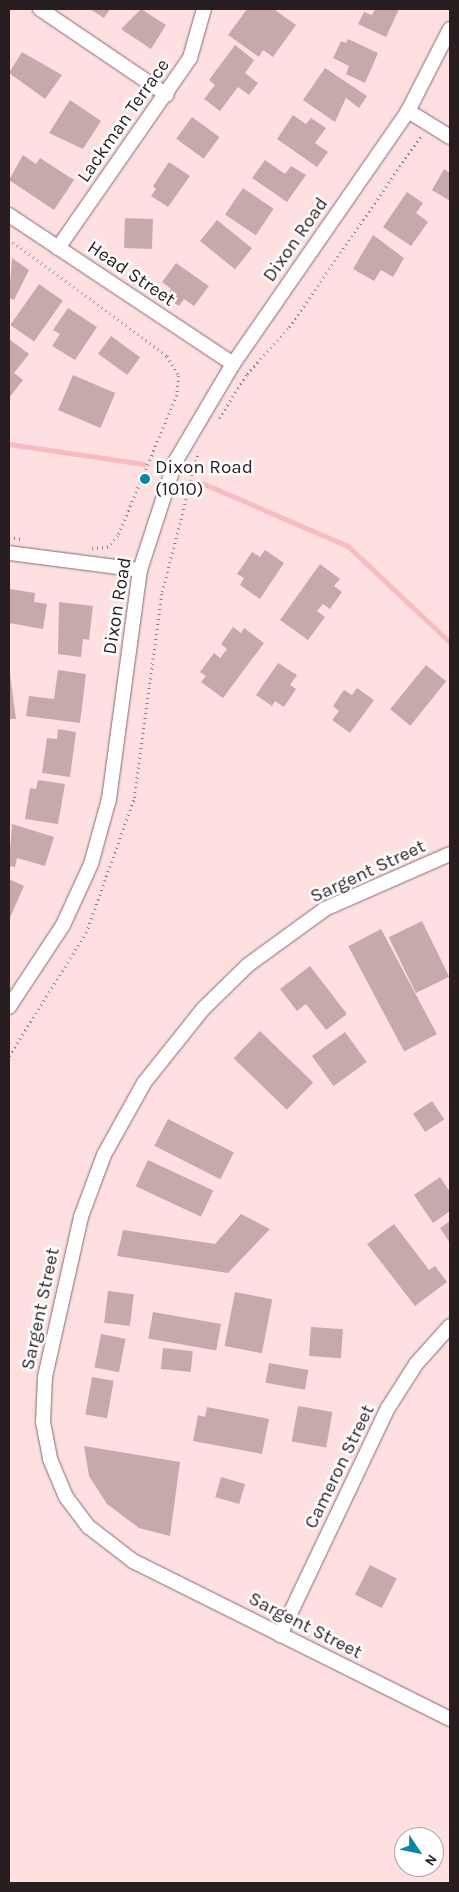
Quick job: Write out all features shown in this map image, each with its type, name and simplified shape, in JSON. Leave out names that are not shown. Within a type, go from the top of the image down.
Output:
[{"type":"street","points":[[40,9],[166,94]]},
{"type":"street","name":"Lackman Terrace","points":[[58,248],[190,58],[204,9]]},
{"type":"street","name":"Dixon Road","points":[[9,1007],[63,926],[91,864],[109,799],[140,570],[175,462],[233,364],[408,111],[450,29]]},
{"type":"street","points":[[408,111],[428,126],[450,137]]},
{"type":"street","name":"Head Street","points":[[9,215],[233,364]]},
{"type":"street","points":[[9,553],[140,570]]},
{"type":"street","name":"Sargent Street","points":[[450,854],[325,909],[248,964],[171,1046],[144,1083],[104,1155],[81,1217],[45,1377],[43,1422],[50,1459],[66,1497],[89,1527],[133,1561],[450,1719]]},
{"type":"street","name":"Cameron Street","points":[[280,1635],[388,1408],[416,1364],[450,1326]]},
{"type":"path","points":[[218,420],[247,374],[289,328],[428,126]]},
{"type":"path","points":[[9,239],[167,356],[179,376],[177,395],[118,536],[108,546],[83,547]]},
{"type":"path","points":[[9,1056],[86,933],[134,798],[162,592],[203,443]]},
{"type":"path","points":[[9,537],[27,540]]},
{"type":"building","points":[[90,9],[110,9],[104,18]]},
{"type":"building","points":[[141,9],[166,25],[151,49],[121,29]]},
{"type":"building","points":[[247,9],[275,10],[296,25],[273,57],[263,50],[259,57],[228,35]]},
{"type":"building","points":[[375,9],[399,9],[386,37],[358,24],[364,12],[372,15]]},
{"type":"building","points":[[348,39],[378,53],[365,83],[346,74],[349,66],[333,58],[341,41],[346,43]]},
{"type":"building","points":[[235,45],[254,60],[245,73],[258,83],[249,95],[238,87],[220,111],[204,99],[215,85],[209,80]]},
{"type":"building","points":[[22,52],[62,75],[45,99],[9,73]]},
{"type":"building","points":[[325,68],[367,96],[359,108],[346,98],[335,122],[303,100]]},
{"type":"building","points":[[70,100],[101,121],[83,149],[49,133]]},
{"type":"building","points":[[293,115],[306,124],[311,118],[326,128],[315,143],[328,152],[317,167],[277,139]]},
{"type":"building","points":[[192,117],[220,137],[204,159],[176,139]]},
{"type":"building","points":[[23,155],[36,164],[40,158],[74,180],[54,210],[9,180]]},
{"type":"building","points":[[265,160],[285,174],[291,166],[306,175],[287,202],[252,178]]},
{"type":"building","points":[[169,162],[190,176],[168,207],[151,196],[156,189],[153,186]]},
{"type":"building","points":[[444,169],[450,173],[450,201],[432,190]]},
{"type":"building","points":[[243,188],[274,209],[256,235],[225,215]]},
{"type":"building","points":[[407,192],[423,203],[416,213],[428,222],[411,246],[383,227]]},
{"type":"building","points":[[125,218],[153,219],[152,249],[124,248]]},
{"type":"building","points":[[217,220],[252,248],[235,269],[200,241]]},
{"type":"building","points":[[373,235],[404,258],[393,277],[381,270],[374,281],[353,269]]},
{"type":"building","points":[[12,258],[29,270],[14,300],[9,298]]},
{"type":"building","points":[[176,263],[209,286],[194,306],[184,299],[179,306],[166,297],[171,289],[162,282]]},
{"type":"building","points":[[39,284],[63,301],[34,342],[10,325]]},
{"type":"building","points":[[68,308],[97,327],[75,360],[52,346],[60,334],[53,330]]},
{"type":"building","points":[[111,336],[140,357],[127,375],[98,354]]},
{"type":"building","points":[[9,339],[29,354],[14,373],[23,380],[9,398]]},
{"type":"building","points":[[73,375],[115,393],[100,428],[58,410]]},
{"type":"building","points":[[265,550],[284,563],[260,599],[240,585],[244,578],[237,574],[252,552],[260,557]]},
{"type":"building","points":[[320,564],[340,579],[334,586],[342,592],[330,609],[323,604],[317,611],[325,617],[308,640],[280,620]]},
{"type":"building","points":[[10,589],[35,593],[34,602],[47,604],[43,629],[9,623]]},
{"type":"building","points":[[59,602],[93,606],[89,640],[83,639],[81,657],[58,654]]},
{"type":"building","points":[[233,627],[241,633],[244,628],[264,643],[223,698],[201,682],[206,676],[200,672],[214,653],[220,658],[227,649],[221,644]]},
{"type":"building","points":[[278,663],[297,675],[290,685],[296,689],[284,707],[275,701],[272,706],[256,695]]},
{"type":"building","points":[[426,665],[446,681],[410,726],[390,709]]},
{"type":"building","points":[[9,667],[16,719],[9,719]]},
{"type":"building","points":[[58,670],[86,674],[80,723],[26,716],[29,696],[54,699]]},
{"type":"building","points":[[357,688],[374,700],[350,733],[332,720],[339,711],[333,706],[344,690],[352,695]]},
{"type":"building","points":[[58,729],[76,732],[70,777],[42,773],[47,738],[57,739]]},
{"type":"building","points":[[38,780],[65,784],[58,824],[25,819],[30,788],[36,789]]},
{"type":"building","points":[[12,824],[54,837],[45,866],[17,858],[15,867],[9,866]]},
{"type":"building","points":[[9,879],[24,886],[9,920]]},
{"type":"building","points":[[422,921],[449,977],[416,993],[389,937]]},
{"type":"building","points":[[381,929],[437,1034],[404,1051],[348,946]]},
{"type":"building","points":[[310,966],[347,1014],[326,1030],[306,1004],[297,1011],[280,989]]},
{"type":"building","points":[[260,1031],[313,1082],[287,1110],[234,1058]]},
{"type":"building","points":[[345,1032],[367,1062],[334,1086],[312,1056]]},
{"type":"building","points":[[432,1101],[444,1119],[425,1132],[413,1114]]},
{"type":"building","points":[[168,1119],[234,1153],[220,1179],[154,1146]]},
{"type":"building","points":[[148,1160],[213,1190],[201,1217],[136,1186]]},
{"type":"building","points":[[440,1177],[450,1192],[450,1211],[433,1223],[414,1195]]},
{"type":"building","points":[[241,1214],[270,1229],[228,1273],[117,1256],[123,1230],[215,1244]]},
{"type":"building","points":[[450,1221],[450,1243],[440,1228]]},
{"type":"building","points":[[394,1224],[429,1270],[435,1266],[447,1282],[415,1306],[367,1244]]},
{"type":"building","points":[[108,1291],[134,1294],[130,1326],[104,1323]]},
{"type":"building","points":[[235,1292],[272,1299],[262,1353],[225,1346]]},
{"type":"building","points":[[153,1312],[221,1324],[216,1351],[148,1339]]},
{"type":"building","points":[[311,1327],[343,1329],[341,1358],[309,1356]]},
{"type":"building","points":[[101,1334],[126,1339],[119,1372],[95,1367]]},
{"type":"building","points":[[163,1348],[193,1351],[191,1372],[161,1369]]},
{"type":"building","points":[[269,1363],[308,1370],[305,1390],[266,1383]]},
{"type":"building","points":[[92,1377],[114,1381],[107,1418],[85,1414]]},
{"type":"building","points":[[298,1406],[332,1412],[326,1448],[292,1441]]},
{"type":"building","points":[[207,1407],[269,1419],[262,1454],[193,1441],[198,1415],[205,1417]]},
{"type":"building","points":[[84,1446],[180,1462],[170,1536],[139,1528],[107,1504],[89,1476]]},
{"type":"building","points":[[221,1477],[245,1484],[239,1504],[215,1497]]},
{"type":"building","points":[[370,1565],[397,1579],[382,1608],[355,1594]]},
{"type":"waterway","points":[[9,444],[144,464]]},
{"type":"waterway","points":[[200,482],[348,546],[450,642]]},
{"type":"place","name":"Dixon Road (1010)","points":[[145,479]]}]
